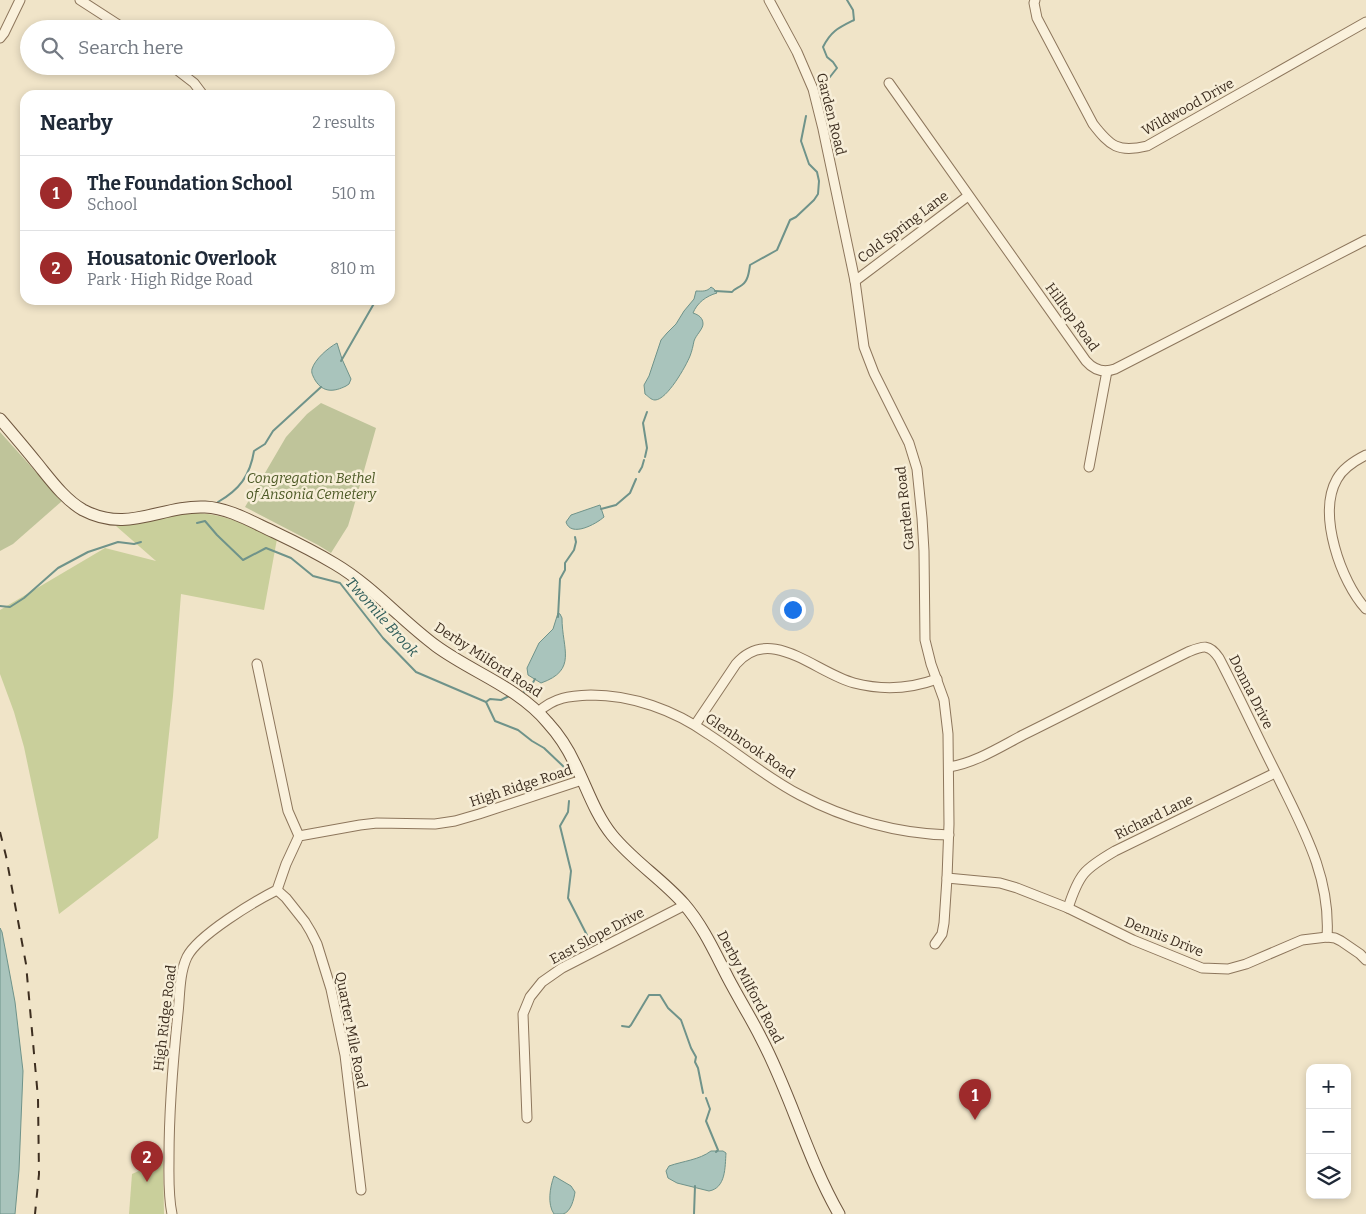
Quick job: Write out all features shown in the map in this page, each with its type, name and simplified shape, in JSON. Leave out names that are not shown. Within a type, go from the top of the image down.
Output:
[{"type":"main road","name":"Derby Milford Road","points":[[0,419],[62,493],[80,508],[95,515],[116,520],[138,519],[180,509],[198,507],[218,509],[240,516],[305,547],[347,571],[434,644],[474,670],[513,691],[538,712],[568,750],[594,807],[611,834],[685,905],[708,940],[766,1048],[817,1171],[839,1214]]},
{"type":"street","points":[[0,38],[20,0]]},
{"type":"street","points":[[80,0],[111,20]]},
{"type":"street","name":"Garden Road","points":[[769,0],[797,52],[813,89],[854,281],[867,357],[914,457],[922,518],[925,640],[931,664],[944,700],[949,767],[948,878],[942,934],[935,944]]},
{"type":"street","name":"Wildwood Drive","points":[[1035,0],[1037,18],[1093,124],[1103,137],[1116,148],[1134,149],[1147,146],[1366,22]]},
{"type":"street","points":[[184,75],[199,90]]},
{"type":"street","name":"Hilltop Road","points":[[889,83],[1086,361],[1097,369],[1107,371]]},
{"type":"street","name":"Cold Spring Lane","points":[[854,281],[968,196]]},
{"type":"street","points":[[1089,467],[1107,371],[1124,365],[1366,240]]},
{"type":"street","points":[[1366,455],[1347,467],[1338,478],[1330,501],[1329,514],[1340,566],[1352,592],[1366,609]]},
{"type":"street","name":"Donna Drive","points":[[949,767],[960,765],[986,753],[1188,652],[1205,646],[1211,648],[1220,658],[1305,830],[1317,864],[1326,899],[1327,937]]},
{"type":"street","points":[[695,725],[736,664],[748,653],[758,649],[780,650],[792,654],[833,675],[872,686],[900,688],[936,679]]},
{"type":"street","points":[[257,664],[288,812],[299,836],[277,890]]},
{"type":"street","name":"Glenbrook Road","points":[[538,712],[551,702],[563,697],[580,696],[614,697],[655,706],[707,732],[769,777],[822,806],[878,825],[915,833],[949,835]]},
{"type":"street","name":"Richard Lane","points":[[1068,908],[1080,878],[1094,864],[1115,851],[1276,773]]},
{"type":"street","name":"High Ridge Road","points":[[299,836],[377,823],[435,824],[455,821],[582,780]]},
{"type":"street","name":"Dennis Drive","points":[[948,878],[1000,883],[1017,888],[1068,908],[1133,940],[1202,968],[1228,969],[1246,964],[1302,940],[1327,937]]},
{"type":"street","name":"High Ridge Road","points":[[172,1214],[169,1198],[171,1088],[182,974],[187,958],[195,946],[208,934],[277,890]]},
{"type":"street","name":"Quarter Mile Road","points":[[277,890],[286,898],[311,932],[317,944],[331,988],[345,1055],[361,1190]]},
{"type":"street","name":"East Slope Drive","points":[[527,1118],[523,1014],[530,997],[542,982],[562,968],[685,905]]},
{"type":"street","points":[[1327,937],[1341,941],[1366,960]]},
{"type":"green space","name":"Congregation Bethel of Ansonia Cemetery","points":[[321,403],[376,428],[348,526],[331,553],[245,507],[286,437],[307,414]]},
{"type":"green space","points":[[0,432],[62,501],[13,544],[0,551]]},
{"type":"green space","points":[[193,513],[226,518],[247,525],[277,539],[264,610],[181,594],[173,696],[158,838],[59,914],[24,747],[0,674],[0,610],[105,548],[156,561],[116,526]]},
{"type":"green space","points":[[163,1160],[164,1214],[129,1214],[132,1174]]},
{"type":"water","points":[[711,287],[717,293],[702,300],[693,313],[700,317],[703,324],[695,339],[685,367],[665,395],[660,399],[652,399],[645,394],[644,385],[661,340],[676,324],[694,299],[696,291],[706,290]]},
{"type":"water","points":[[337,343],[351,379],[346,386],[329,390],[318,384],[312,374],[312,369],[322,354]]},
{"type":"water","points":[[600,505],[604,517],[590,526],[573,529],[566,522],[571,515]]},
{"type":"water","points":[[558,613],[562,618],[565,649],[564,665],[553,678],[541,683],[528,675],[527,668],[539,643],[553,629]]},
{"type":"water","points":[[0,928],[15,1002],[23,1071],[19,1170],[15,1214],[0,1214]]},
{"type":"water","points":[[711,1151],[723,1151],[726,1153],[724,1176],[719,1186],[715,1189],[709,1191],[677,1183],[668,1178],[666,1171],[669,1166],[696,1158]]},
{"type":"water","points":[[554,1176],[571,1186],[575,1192],[570,1208],[563,1214],[554,1214],[550,1205],[550,1190]]},
{"type":"waterway","points":[[826,82],[837,68],[827,57],[823,47],[836,30],[854,20],[853,10],[847,0]]},
{"type":"waterway","name":"Twomile Brook","points":[[715,291],[732,292],[741,286],[746,281],[750,265],[777,250],[790,220],[796,217],[818,194],[819,181],[817,172],[809,164],[801,141],[806,116]]},
{"type":"waterway","points":[[341,361],[373,305]]},
{"type":"waterway","points":[[218,502],[238,487],[250,468],[254,451],[265,444],[273,431],[321,387]]},
{"type":"waterway","points":[[645,457],[647,448],[643,423],[647,412]]},
{"type":"waterway","points":[[639,472],[644,460]]},
{"type":"waterway","points":[[601,509],[616,505],[630,493],[636,479]]},
{"type":"waterway","name":"Twomile Brook","points":[[197,523],[205,521],[243,560],[266,548],[291,558],[313,576],[340,583],[383,638],[416,672],[486,702],[490,699],[501,700],[509,696]]},
{"type":"waterway","name":"Twomile Brook","points":[[558,617],[560,579],[565,570],[565,563],[574,550],[575,537]]},
{"type":"waterway","name":"Twomile Brook","points":[[0,606],[10,607],[24,598],[58,568],[88,552],[118,542],[134,544],[141,542]]},
{"type":"waterway","name":"Twomile Brook","points":[[524,692],[535,679]]},
{"type":"waterway","points":[[486,702],[495,721],[518,730],[544,748],[564,767],[568,776]]},
{"type":"waterway","points":[[569,801],[568,812],[560,826],[571,871],[568,898],[591,943]]},
{"type":"waterway","points":[[622,1026],[629,1027],[631,1025],[649,995],[660,995],[668,1008],[681,1020],[696,1057],[695,1062],[703,1093]]},
{"type":"waterway","points":[[706,1098],[710,1109],[706,1121],[718,1150],[716,1152]]},
{"type":"waterway","points":[[694,1214],[695,1186]]},
{"type":"railway","points":[[0,832],[26,964],[38,1098],[39,1174],[35,1214]]},
{"type":"place","name":"The Foundation School","points":[[975,1120]]},
{"type":"place","name":"Housatonic Overlook","points":[[147,1182]]}]
